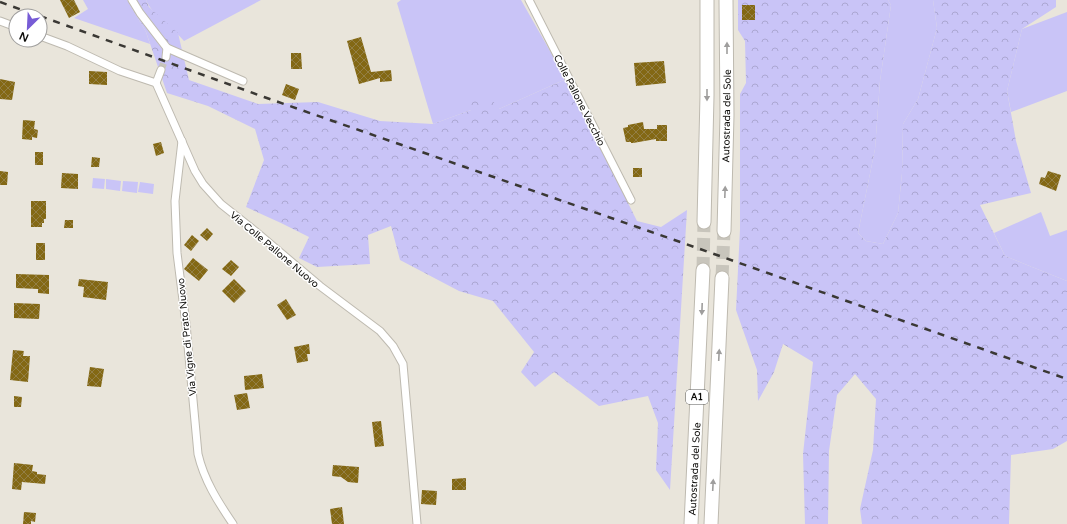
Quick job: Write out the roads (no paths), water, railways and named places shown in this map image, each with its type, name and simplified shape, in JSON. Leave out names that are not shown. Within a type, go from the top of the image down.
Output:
[{"type":"highway","name":"Autostrada del Sole","points":[[704,222],[707,96],[706,0]]},
{"type":"highway","name":"Autostrada del Sole","points":[[724,231],[727,115],[726,0]]},
{"type":"highway","name":"Autostrada del Sole","points":[[691,524],[703,270]]},
{"type":"highway","name":"Autostrada del Sole","points":[[711,524],[722,278]]},
{"type":"street","points":[[132,0],[167,48],[244,81]]},
{"type":"street","name":"Colle Pallone Vecchio","points":[[529,0],[631,200]]},
{"type":"street","points":[[48,39],[67,46],[120,71],[156,83],[161,70]]},
{"type":"street","points":[[166,57],[167,48]]},
{"type":"street","name":"Via Colle Pallone Nuovo","points":[[156,83],[198,177],[215,198],[320,286],[380,331],[393,346],[403,364],[417,524]]},
{"type":"street","name":"Via Vigne di Prato Nuovo","points":[[182,140],[175,200],[177,253],[186,324],[198,454],[207,480],[222,508],[233,524]]},
{"type":"tunnel","points":[[161,70],[166,57]]},
{"type":"tunnel","points":[[703,270],[704,222]]},
{"type":"tunnel","points":[[722,278],[724,231]]},
{"type":"railway","points":[[0,2],[17,8]]},
{"type":"railway","points":[[48,19],[264,97],[1067,379]]}]
